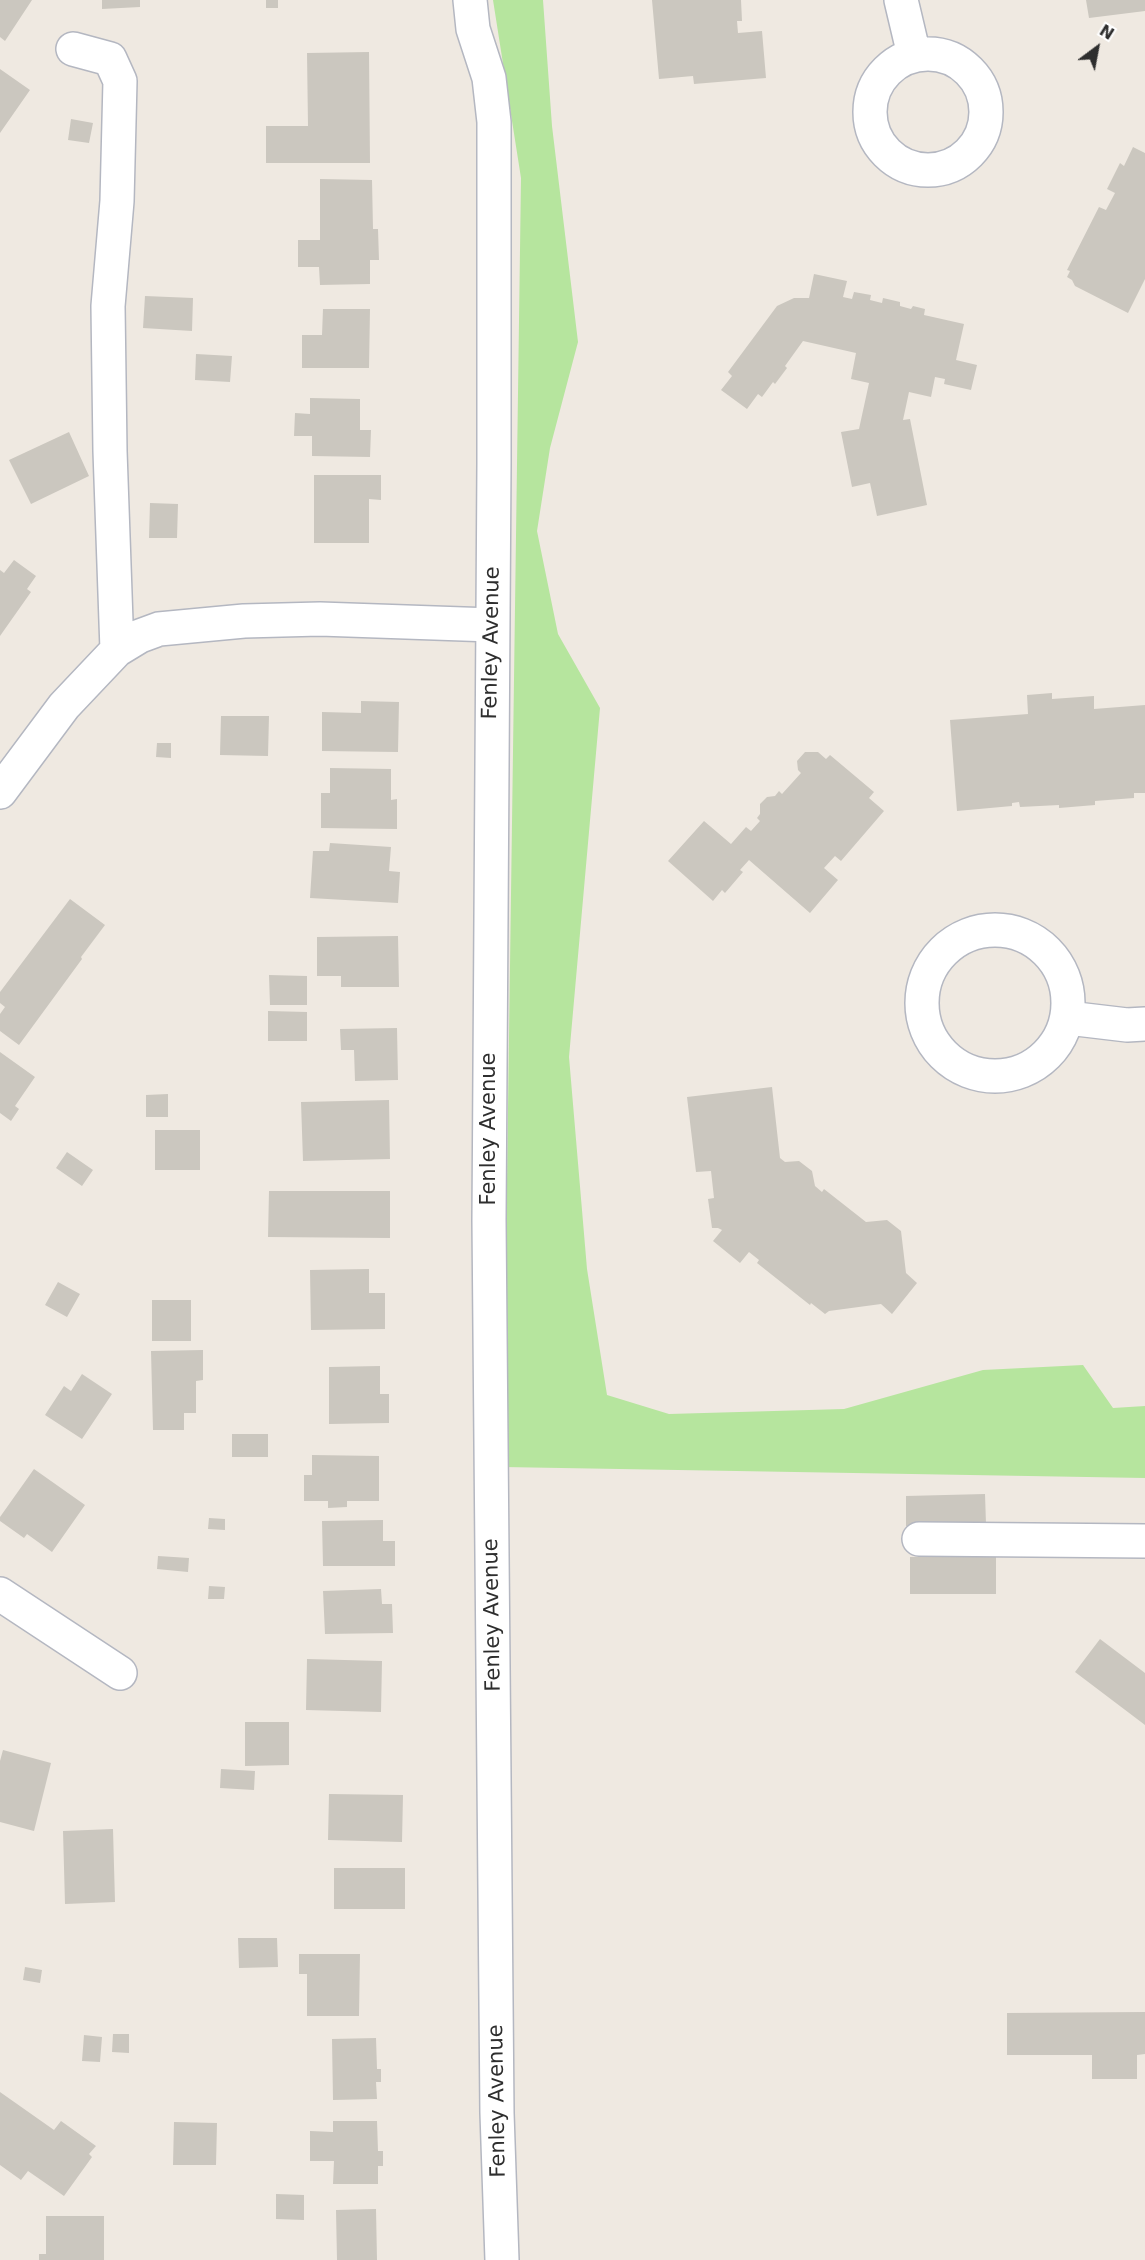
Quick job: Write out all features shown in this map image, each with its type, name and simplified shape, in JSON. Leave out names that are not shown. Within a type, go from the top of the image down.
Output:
[{"type":"street","name":"Fenley Avenue","points":[[470,0],[473,29],[489,78],[494,122],[489,1220],[497,2077],[502,2260]]},
{"type":"street","points":[[901,0],[914,55]]},
{"type":"street","points":[[73,49],[110,59],[120,81],[117,201],[108,306],[117,650]]},
{"type":"street","points":[[0,792],[64,706],[117,650],[140,636],[159,629],[244,621],[320,620],[492,625]]},
{"type":"street","points":[[980,931],[1009,931],[1036,942],[1056,962],[1067,989],[1068,1018],[1056,1044],[1036,1065],[1009,1076],[980,1076],[953,1065],[933,1044],[922,1017],[922,988],[933,962],[954,942],[980,931]]},
{"type":"street","points":[[1068,1018],[1127,1025],[1145,1024]]},
{"type":"street","points":[[920,1539],[1145,1541]]},
{"type":"street","points":[[0,1594],[120,1673]]},
{"type":"green space","points":[[493,0],[543,0],[552,126],[578,342],[550,448],[537,531],[558,634],[600,708],[569,1057],[587,1269],[607,1395],[669,1414],[844,1409],[983,1370],[1083,1365],[1113,1408],[1145,1406],[1145,1478],[503,1467],[521,178]]},
{"type":"building","points":[[0,0],[32,0],[5,41],[0,37]]},
{"type":"building","points":[[102,0],[140,0],[140,7],[102,9]]},
{"type":"building","points":[[266,0],[278,0],[278,8],[266,8]]},
{"type":"building","points":[[652,0],[741,0],[742,21],[737,21],[738,33],[762,31],[766,78],[694,84],[693,76],[659,79]]},
{"type":"building","points":[[1086,0],[1145,0],[1145,11],[1089,18]]},
{"type":"building","points":[[369,52],[370,163],[266,163],[266,126],[308,126],[307,53]]},
{"type":"building","points":[[0,69],[30,90],[0,133]]},
{"type":"building","points":[[71,119],[93,123],[89,143],[68,140]]},
{"type":"building","points":[[1133,147],[1145,153],[1145,279],[1128,313],[1075,286],[1067,277],[1070,271],[1067,270],[1099,207],[1106,210],[1115,193],[1107,189],[1120,163],[1124,166]]},
{"type":"building","points":[[320,179],[372,180],[373,229],[378,229],[379,260],[370,260],[370,284],[320,285],[319,267],[298,267],[298,240],[320,240]]},
{"type":"building","points":[[814,274],[847,281],[843,297],[852,299],[854,292],[871,295],[870,300],[882,303],[883,298],[900,302],[900,306],[925,309],[924,315],[964,324],[956,360],[977,365],[971,390],[944,384],[945,379],[935,377],[931,397],[909,392],[903,420],[910,419],[927,505],[877,516],[870,483],[852,487],[841,432],[859,429],[869,383],[851,379],[856,353],[803,341],[775,384],[773,382],[762,397],[758,394],[747,409],[721,390],[732,376],[728,372],[777,306],[794,298],[809,298]]},
{"type":"building","points":[[145,296],[193,298],[192,331],[143,328]]},
{"type":"building","points":[[323,309],[370,309],[369,368],[302,368],[302,335],[322,335]]},
{"type":"building","points":[[196,354],[232,356],[230,382],[195,380]]},
{"type":"building","points":[[310,398],[360,399],[360,430],[371,430],[370,457],[312,456],[312,436],[294,436],[295,413],[310,414]]},
{"type":"building","points":[[69,432],[89,476],[31,504],[9,460]]},
{"type":"building","points":[[314,475],[381,475],[381,500],[369,499],[369,543],[314,543]]},
{"type":"building","points":[[150,503],[178,504],[177,538],[149,538]]},
{"type":"building","points":[[14,560],[36,576],[27,589],[31,592],[0,636],[0,570],[4,573]]},
{"type":"building","points":[[1052,693],[1052,699],[1094,696],[1094,709],[1145,705],[1145,793],[1134,793],[1134,798],[1095,801],[1095,805],[1059,808],[1059,805],[1020,807],[1019,802],[1012,803],[1012,806],[957,811],[950,720],[1028,714],[1027,695]]},
{"type":"building","points":[[361,701],[399,702],[398,752],[322,751],[322,712],[361,713]]},
{"type":"building","points":[[221,716],[269,716],[268,756],[220,755]]},
{"type":"building","points":[[157,743],[171,743],[171,758],[156,757]]},
{"type":"building","points":[[805,752],[818,752],[826,759],[830,755],[874,792],[869,798],[884,811],[841,861],[835,856],[824,868],[838,880],[810,913],[749,860],[740,870],[743,872],[725,893],[722,890],[713,901],[668,861],[704,821],[731,844],[746,827],[751,831],[760,821],[757,818],[760,814],[760,804],[767,797],[775,796],[779,791],[782,794],[801,773],[798,770],[797,761]]},
{"type":"building","points":[[330,768],[391,769],[391,800],[397,799],[397,829],[321,828],[321,793],[330,793]]},
{"type":"building","points":[[330,843],[391,847],[389,871],[400,872],[398,903],[310,898],[313,851],[329,851]]},
{"type":"building","points":[[70,899],[105,925],[19,1045],[0,1031],[0,1014],[5,1007],[0,1003],[0,992]]},
{"type":"building","points":[[398,936],[399,987],[341,987],[341,976],[317,976],[317,937]]},
{"type":"building","points":[[269,975],[307,976],[307,1005],[270,1005]]},
{"type":"building","points":[[268,1011],[307,1012],[307,1041],[268,1041]]},
{"type":"building","points":[[397,1028],[398,1080],[355,1081],[354,1050],[341,1050],[340,1029]]},
{"type":"building","points":[[0,1052],[35,1077],[15,1106],[19,1109],[11,1121],[0,1113]]},
{"type":"building","points":[[772,1087],[780,1158],[785,1162],[799,1161],[812,1171],[815,1186],[822,1192],[824,1189],[866,1222],[887,1220],[901,1231],[906,1273],[917,1283],[892,1314],[881,1304],[829,1311],[825,1314],[757,1263],[759,1260],[749,1252],[740,1263],[713,1241],[722,1230],[712,1228],[708,1199],[714,1198],[711,1171],[696,1172],[687,1097]]},
{"type":"building","points":[[168,1094],[168,1117],[146,1117],[146,1095]]},
{"type":"building","points":[[389,1100],[390,1159],[303,1161],[301,1102]]},
{"type":"building","points":[[155,1130],[200,1130],[200,1170],[155,1170]]},
{"type":"building","points":[[67,1152],[93,1170],[82,1186],[56,1168]]},
{"type":"building","points":[[269,1191],[390,1191],[390,1238],[268,1237]]},
{"type":"building","points":[[369,1269],[369,1293],[385,1293],[385,1329],[311,1330],[310,1270]]},
{"type":"building","points":[[58,1282],[80,1294],[67,1317],[45,1305]]},
{"type":"building","points":[[152,1300],[191,1300],[191,1341],[152,1341]]},
{"type":"building","points":[[203,1350],[203,1380],[196,1381],[196,1413],[184,1413],[184,1430],[153,1430],[151,1351]]},
{"type":"building","points":[[380,1366],[380,1394],[389,1394],[389,1423],[329,1424],[329,1367]]},
{"type":"building","points":[[82,1374],[112,1394],[82,1439],[45,1415],[64,1386],[71,1391]]},
{"type":"building","points":[[232,1434],[268,1434],[268,1457],[232,1457]]},
{"type":"building","points":[[312,1455],[379,1456],[379,1501],[347,1501],[347,1507],[328,1508],[328,1501],[304,1501],[304,1475],[312,1475]]},
{"type":"building","points":[[34,1469],[85,1505],[52,1552],[27,1534],[24,1538],[0,1521],[0,1517]]},
{"type":"building","points":[[985,1494],[986,1524],[906,1526],[906,1496]]},
{"type":"building","points":[[209,1518],[225,1519],[225,1530],[208,1529]]},
{"type":"building","points":[[383,1520],[383,1541],[395,1541],[395,1566],[323,1566],[322,1521]]},
{"type":"building","points":[[158,1556],[189,1558],[188,1572],[157,1569]]},
{"type":"building","points":[[996,1556],[996,1594],[910,1594],[910,1557]]},
{"type":"building","points":[[209,1586],[225,1587],[224,1599],[208,1599]]},
{"type":"building","points":[[381,1589],[382,1604],[392,1604],[393,1633],[325,1634],[323,1591]]},
{"type":"building","points":[[1100,1639],[1145,1673],[1145,1725],[1075,1672]]},
{"type":"building","points":[[307,1659],[382,1661],[381,1712],[306,1710]]},
{"type":"building","points":[[245,1722],[289,1722],[289,1765],[245,1766]]},
{"type":"building","points":[[3,1750],[51,1763],[34,1831],[0,1822],[0,1761]]},
{"type":"building","points":[[221,1769],[255,1771],[254,1790],[220,1788]]},
{"type":"building","points":[[329,1794],[403,1795],[402,1842],[328,1840]]},
{"type":"building","points":[[113,1829],[115,1902],[65,1904],[63,1831]]},
{"type":"building","points":[[334,1868],[405,1868],[405,1909],[334,1909]]},
{"type":"building","points":[[238,1938],[277,1938],[278,1967],[239,1968]]},
{"type":"building","points":[[299,1954],[360,1954],[359,2016],[307,2016],[307,1974],[299,1974]]},
{"type":"building","points":[[25,1967],[42,1970],[40,1983],[23,1980]]},
{"type":"building","points":[[1145,2012],[1145,2054],[1137,2055],[1137,2079],[1092,2079],[1092,2055],[1007,2055],[1007,2013]]},
{"type":"building","points":[[113,2034],[129,2034],[129,2053],[112,2052]]},
{"type":"building","points":[[84,2035],[102,2037],[100,2062],[82,2061]]},
{"type":"building","points":[[376,2038],[377,2069],[381,2069],[381,2082],[376,2082],[377,2099],[333,2100],[332,2039]]},
{"type":"building","points":[[0,2092],[54,2130],[61,2121],[96,2146],[89,2154],[92,2157],[64,2196],[28,2171],[21,2180],[0,2165]]},
{"type":"building","points":[[333,2121],[377,2121],[378,2151],[383,2151],[383,2166],[378,2166],[378,2184],[333,2184],[334,2161],[310,2161],[310,2131],[333,2132]]},
{"type":"building","points":[[174,2122],[217,2123],[216,2165],[173,2165]]},
{"type":"building","points":[[276,2194],[304,2195],[304,2220],[276,2219]]},
{"type":"building","points":[[376,2209],[377,2260],[337,2260],[336,2210]]},
{"type":"building","points":[[46,2216],[104,2216],[104,2260],[39,2260],[39,2254],[46,2254]]}]
